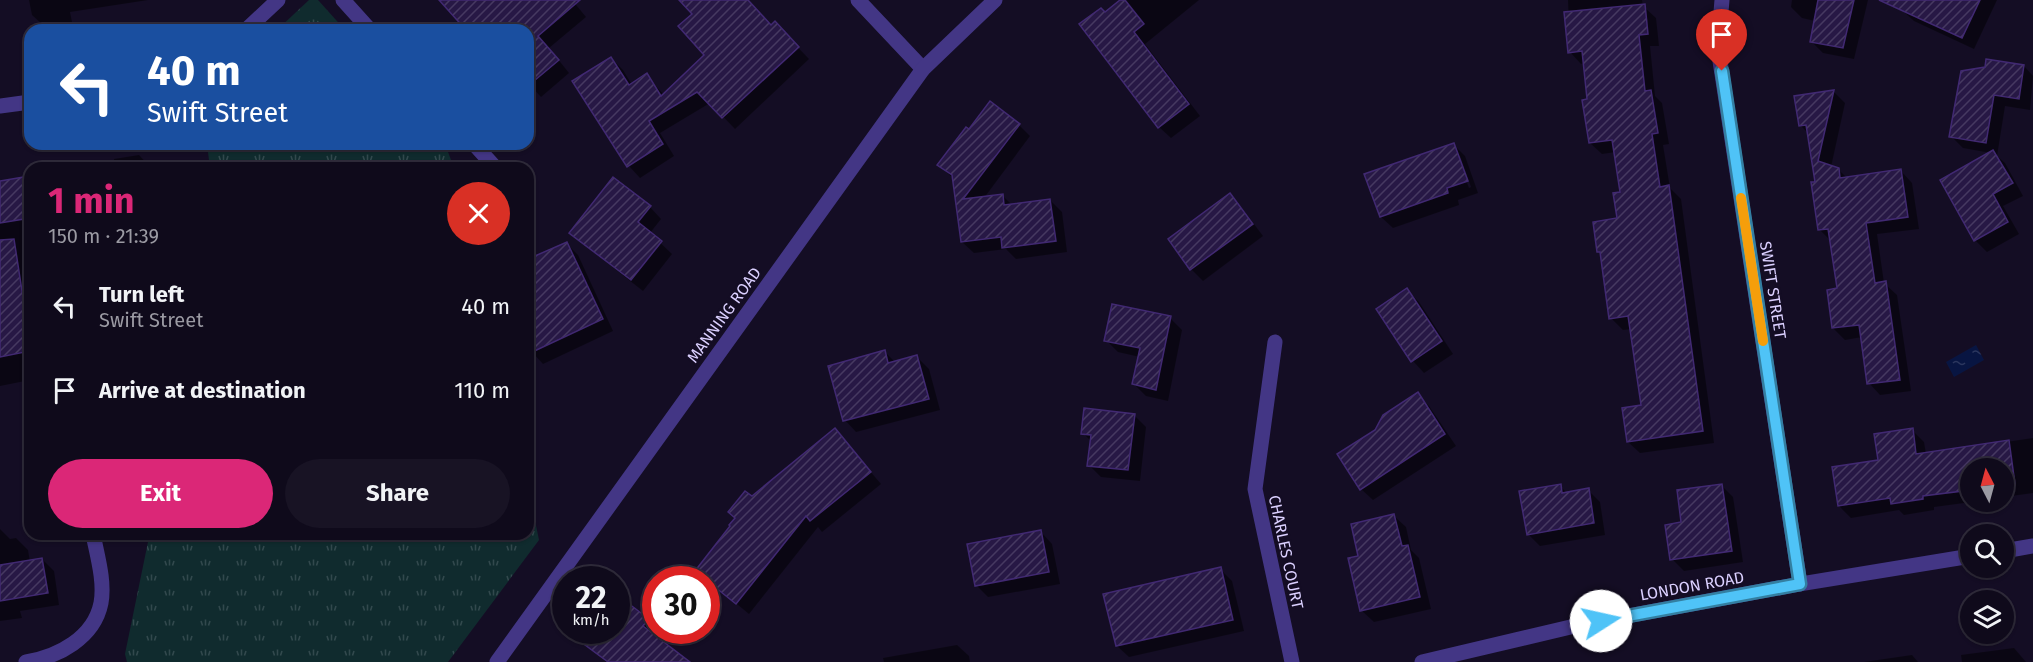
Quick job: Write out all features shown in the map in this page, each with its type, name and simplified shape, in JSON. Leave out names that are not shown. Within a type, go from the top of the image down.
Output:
[{"type":"street","points":[[252,24],[278,0]]},
{"type":"street","points":[[343,0],[365,24]]},
{"type":"street","points":[[858,0],[923,69]]},
{"type":"street","name":"MANNING ROAD","points":[[497,662],[923,69],[995,0]]},
{"type":"street","name":"SWIFT STREET","points":[[1722,0],[1718,48],[1800,584]]},
{"type":"street","points":[[0,106],[24,103]]},
{"type":"street","points":[[479,150],[490,162]]},
{"type":"street","name":"CHARLES COURT","points":[[1275,342],[1255,489],[1292,662]]},
{"type":"street","points":[[26,662],[39,660],[66,649],[90,628],[101,603],[102,584],[94,540]]},
{"type":"street","points":[[2014,549],[2033,546]]},
{"type":"street","name":"LONDON ROAD","points":[[1422,662],[1579,625],[1800,584],[1960,558]]},
{"type":"green space","points":[[309,0],[318,0],[340,24],[283,24]]},
{"type":"green space","points":[[208,150],[447,150],[452,162],[209,162]]},
{"type":"green space","points":[[534,516],[539,540],[448,662],[127,662],[125,654],[148,542],[159,540],[534,540]]},
{"type":"water","points":[[1976,345],[1984,360],[1954,377],[1946,362]]},
{"type":"building","points":[[439,0],[580,0],[538,36],[559,60],[534,81],[534,24],[461,24]]},
{"type":"building","points":[[679,0],[748,0],[771,25],[775,21],[799,47],[722,118],[697,92],[649,121],[663,144],[627,167],[572,81],[611,57],[629,85],[647,73],[661,96],[704,55],[678,26],[692,14]]},
{"type":"building","points":[[1120,0],[1125,0],[1144,24],[1134,32],[1189,104],[1158,128],[1079,24],[1101,8],[1105,12]]},
{"type":"building","points":[[1818,0],[1854,0],[1843,48],[1810,42]]},
{"type":"building","points":[[1879,0],[1980,0],[1962,38]]},
{"type":"building","points":[[1645,4],[1648,34],[1639,35],[1645,91],[1651,90],[1658,133],[1652,134],[1660,187],[1669,185],[1703,431],[1627,442],[1622,408],[1641,405],[1628,316],[1609,319],[1600,252],[1597,252],[1593,222],[1617,218],[1613,193],[1620,192],[1612,140],[1589,143],[1582,100],[1587,99],[1582,51],[1568,53],[1564,12]]},
{"type":"building","points":[[1986,59],[2024,65],[2019,99],[1994,95],[1986,143],[1949,137],[1961,71],[1985,67]]},
{"type":"building","points":[[1834,90],[1818,161],[1839,168],[1840,178],[1901,169],[1908,217],[1866,223],[1875,283],[1886,281],[1900,380],[1867,384],[1859,325],[1832,328],[1827,290],[1837,288],[1828,229],[1818,230],[1811,182],[1815,182],[1806,125],[1799,126],[1794,96]]},
{"type":"building","points":[[990,101],[1020,124],[963,199],[1003,194],[1004,205],[1050,199],[1056,241],[1002,248],[1001,237],[961,242],[952,175],[937,165],[966,127],[969,129]]},
{"type":"building","points":[[1454,143],[1468,181],[1447,188],[1448,193],[1380,217],[1364,174]]},
{"type":"building","points":[[1993,150],[2013,183],[1993,194],[2008,222],[1974,241],[1940,180]]},
{"type":"building","points":[[24,177],[24,219],[0,223],[0,181]]},
{"type":"building","points":[[613,177],[651,206],[638,222],[662,241],[631,280],[569,233]]},
{"type":"building","points":[[1230,193],[1253,224],[1190,270],[1168,239]]},
{"type":"building","points":[[14,239],[24,304],[24,352],[0,357],[0,240]]},
{"type":"building","points":[[567,242],[603,319],[534,351],[534,256]]},
{"type":"building","points":[[1407,288],[1442,341],[1411,362],[1376,309]]},
{"type":"building","points":[[1112,304],[1171,316],[1156,390],[1132,384],[1140,348],[1104,341]]},
{"type":"building","points":[[885,350],[888,363],[917,355],[929,399],[843,421],[828,366]]},
{"type":"building","points":[[1418,392],[1445,434],[1360,490],[1337,454],[1375,430],[1383,415]]},
{"type":"building","points":[[1084,408],[1135,414],[1128,470],[1087,466],[1091,435],[1081,434]]},
{"type":"building","points":[[835,428],[871,472],[810,521],[806,516],[736,604],[720,591],[720,566],[699,566],[735,518],[728,512],[745,491],[752,496]]},
{"type":"building","points":[[1913,428],[1916,454],[2009,440],[2011,458],[1960,458],[1960,491],[1923,496],[1923,499],[1891,504],[1890,498],[1838,506],[1832,467],[1878,460],[1874,434]]},
{"type":"building","points":[[1561,484],[1562,493],[1589,488],[1594,523],[1527,535],[1519,491]]},
{"type":"building","points":[[1722,484],[1732,551],[1670,560],[1665,525],[1681,522],[1677,490]]},
{"type":"building","points":[[1394,514],[1402,546],[1408,545],[1420,597],[1360,611],[1348,558],[1358,556],[1351,524]]},
{"type":"building","points":[[1041,530],[1049,572],[975,586],[967,544]]},
{"type":"building","points":[[42,558],[48,593],[0,601],[0,565]]},
{"type":"building","points":[[1221,567],[1233,620],[1116,646],[1103,594]]},
{"type":"building","points":[[630,605],[642,614],[642,644],[666,644],[690,662],[608,662],[584,644],[630,644]]},
{"type":"slow traffic","points":[[1741,198],[1763,341]]},
{"type":"route","points":[[1601,621],[1800,584],[1722,71]]}]
